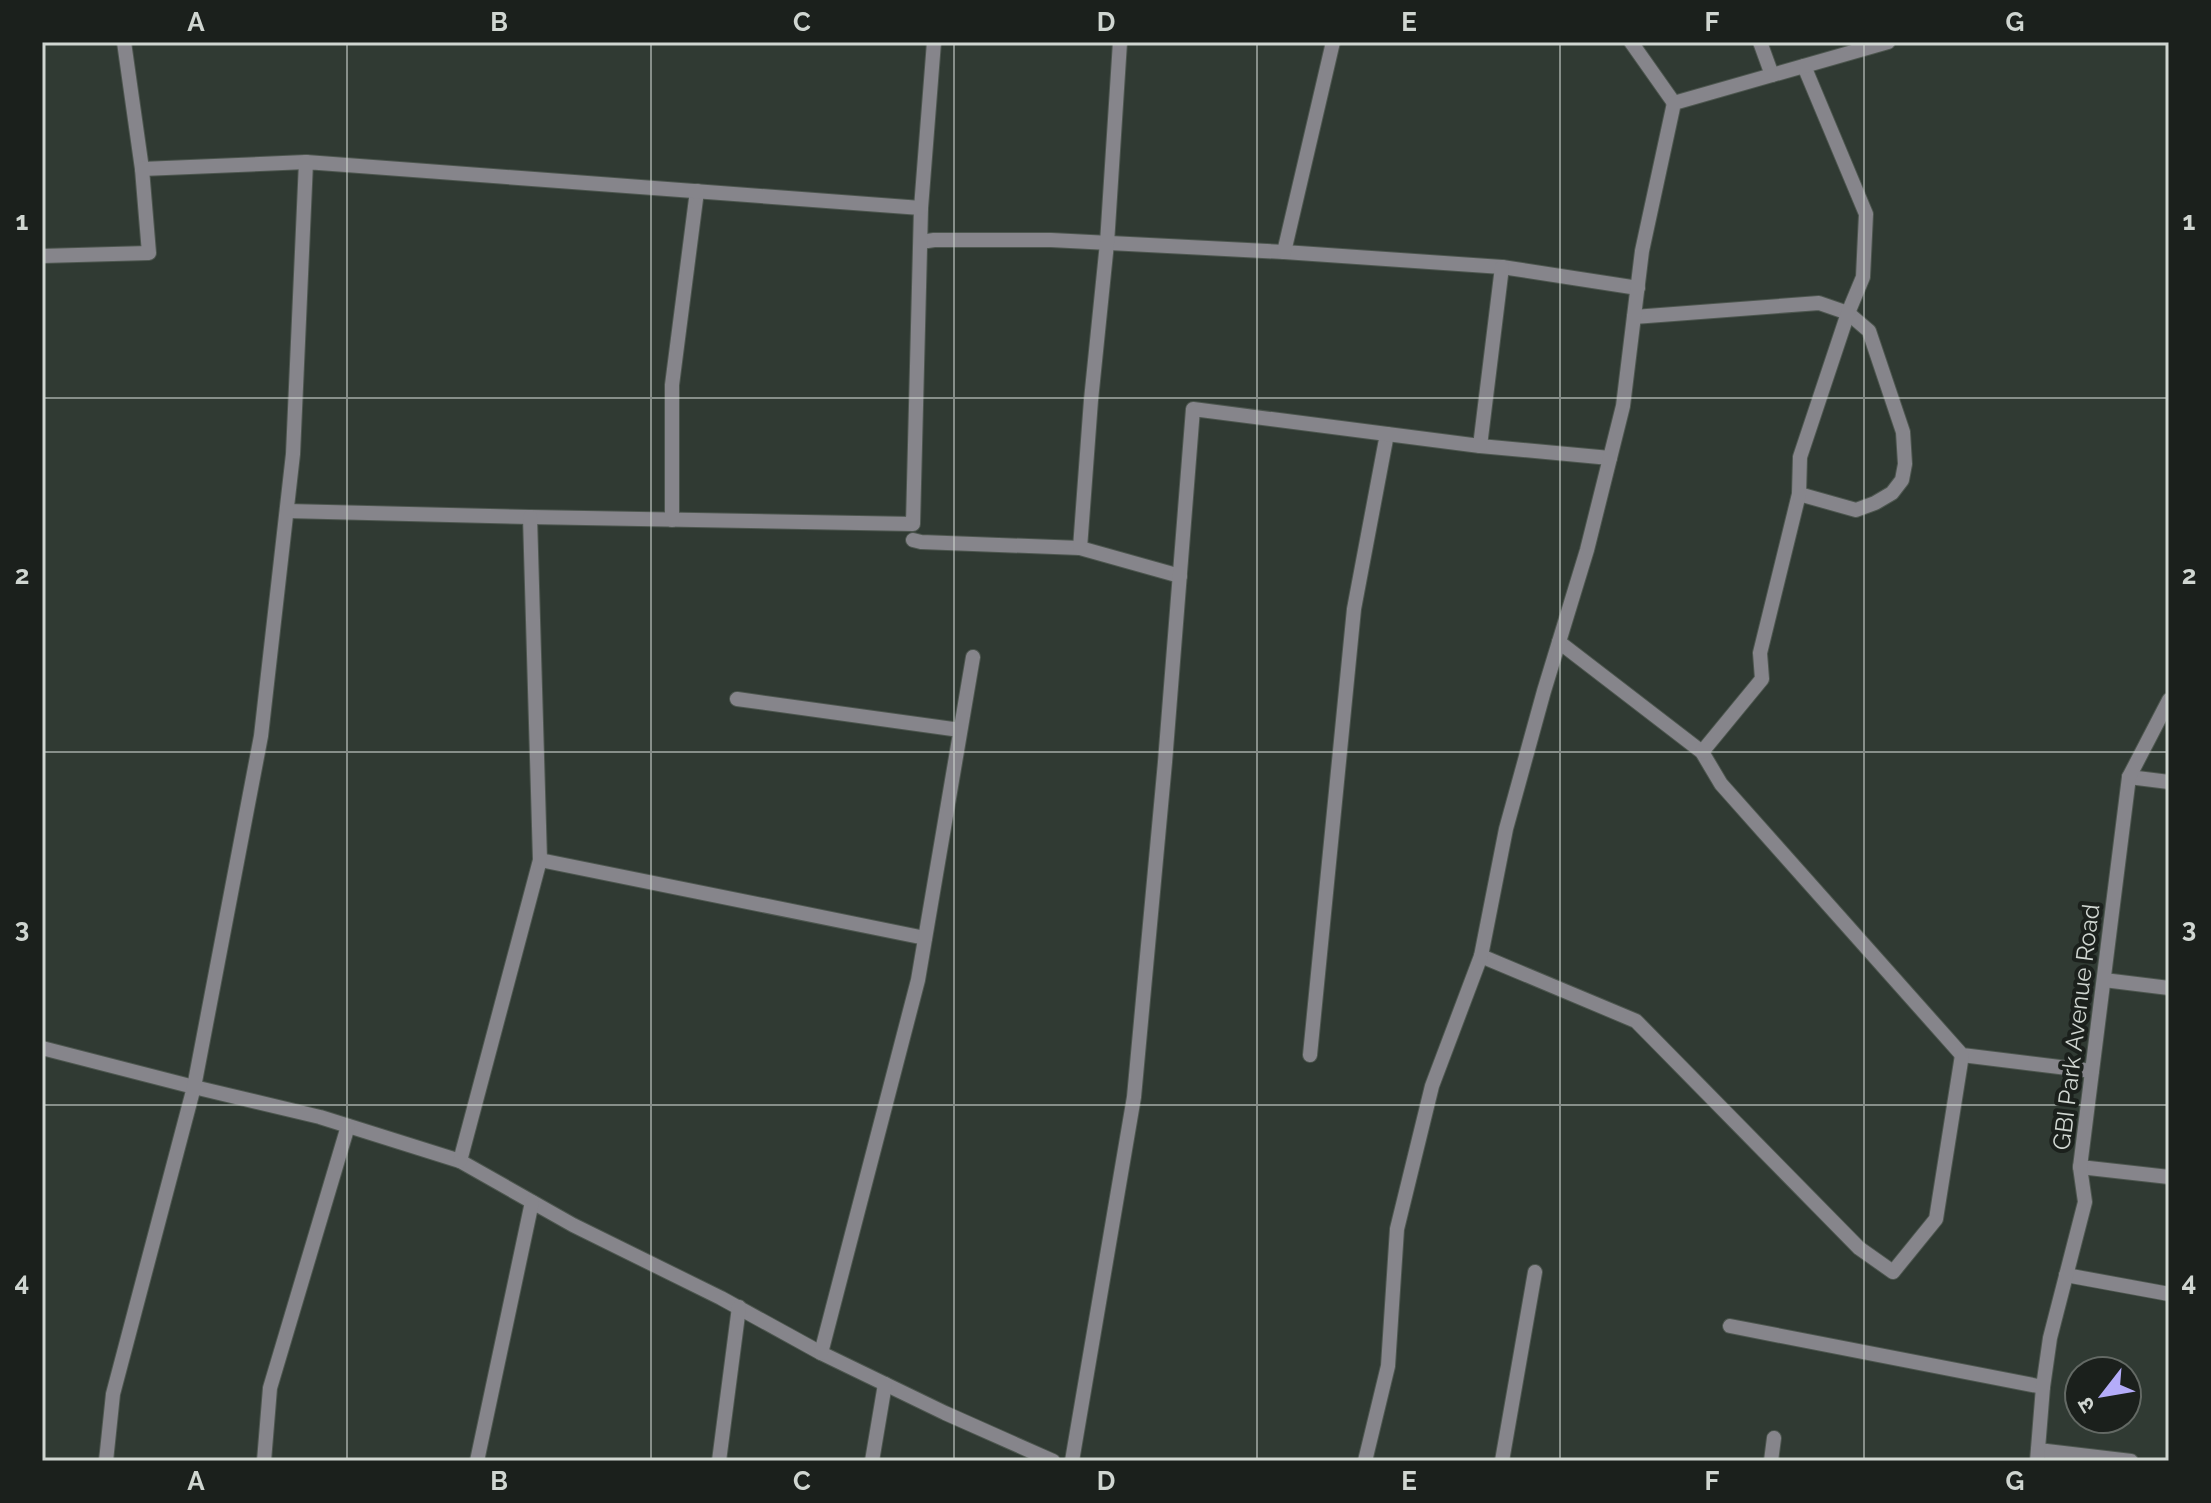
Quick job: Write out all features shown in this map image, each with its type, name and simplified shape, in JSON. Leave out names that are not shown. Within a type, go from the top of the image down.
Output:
[{"type":"street","points":[[42,256],[149,253],[142,169],[124,42]]},
{"type":"street","points":[[287,511],[913,524],[921,208],[934,42]]},
{"type":"street","points":[[1080,548],[1107,243],[1120,42]]},
{"type":"street","points":[[1284,252],[1333,42]]},
{"type":"street","points":[[1365,1461],[1388,1366],[1397,1229],[1432,1086],[1481,956],[1506,829],[1587,550],[1623,406],[1642,251],[1674,103],[1631,42]]},
{"type":"street","points":[[1760,42],[1772,75]]},
{"type":"street","points":[[1674,103],[1888,42]]},
{"type":"street","points":[[1702,752],[1762,679],[1760,653],[1799,494],[1800,457],[1863,277],[1866,214],[1804,66]]},
{"type":"street","points":[[142,169],[306,162],[921,208]]},
{"type":"street","points":[[106,1461],[113,1394],[194,1087],[261,736],[293,454],[306,162]]},
{"type":"street","points":[[672,520],[672,385],[697,191]]},
{"type":"street","points":[[921,242],[1051,240],[1284,252],[1502,267],[1638,288]]},
{"type":"street","points":[[1480,446],[1502,267]]},
{"type":"street","points":[[1634,317],[1819,303],[1848,313],[1869,331],[1903,432],[1905,464],[1902,480],[1892,493],[1856,510],[1799,494]]},
{"type":"street","points":[[1072,1461],[1134,1097],[1193,409],[1480,446],[1610,458]]},
{"type":"street","points":[[1310,1055],[1354,609],[1387,434]]},
{"type":"street","points":[[460,1161],[540,860],[530,517]]},
{"type":"street","points":[[913,540],[1080,548],[1180,576]]},
{"type":"street","points":[[1559,642],[1702,752],[1721,784],[1962,1055],[2092,1071]]},
{"type":"street","points":[[821,1353],[918,980],[973,657]]},
{"type":"street","points":[[737,699],[960,730]]},
{"type":"street","name":"GBI Park Avenue Road","points":[[2038,1455],[2050,1338],[2085,1202],[2080,1167],[2129,777],[2169,700]]},
{"type":"street","points":[[2129,777],[2169,782]]},
{"type":"street","points":[[540,860],[925,938]]},
{"type":"street","points":[[1481,956],[1636,1021],[1859,1248],[1893,1272],[1936,1219],[1962,1055]]},
{"type":"street","points":[[2104,980],[2169,988]]},
{"type":"street","points":[[42,1048],[320,1117],[460,1161],[573,1225],[739,1307],[821,1353],[1053,1461]]},
{"type":"street","points":[[264,1461],[270,1388],[348,1126]]},
{"type":"street","points":[[2080,1167],[2169,1177]]},
{"type":"street","points":[[477,1461],[532,1202]]},
{"type":"street","points":[[1502,1461],[1535,1272]]},
{"type":"street","points":[[2066,1275],[2169,1294]]},
{"type":"street","points":[[719,1461],[739,1307]]},
{"type":"street","points":[[1730,1326],[2043,1387]]},
{"type":"street","points":[[872,1461],[885,1384]]},
{"type":"street","points":[[1771,1461],[1774,1438]]},
{"type":"street","points":[[2038,1455],[2131,1461]]}]
